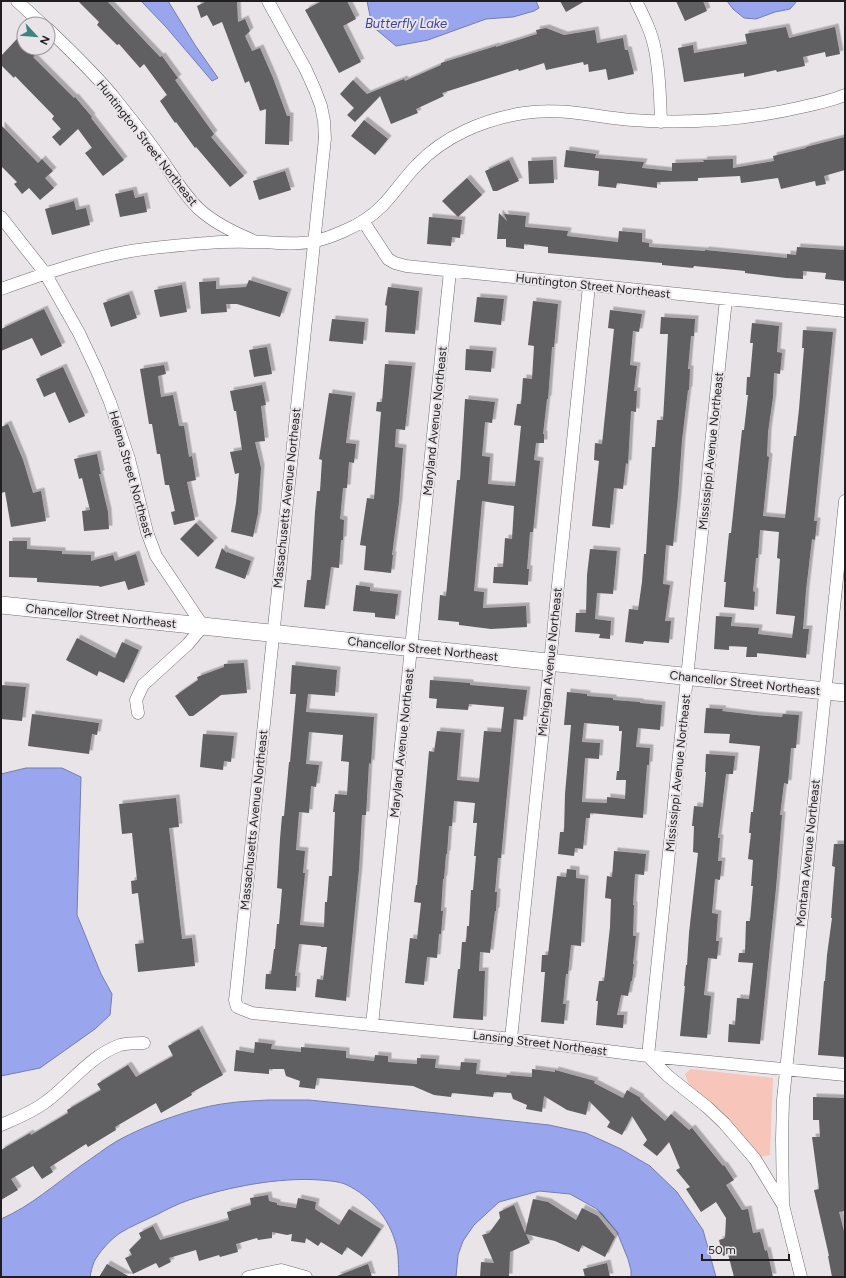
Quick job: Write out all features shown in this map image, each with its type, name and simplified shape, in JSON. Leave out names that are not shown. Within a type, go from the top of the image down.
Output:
[{"type":"street","points":[[16,1],[33,16]]},
{"type":"street","name":"Massachusetts Avenue Northeast","points":[[237,1006],[236,992],[325,138],[321,106],[306,70],[268,1]]},
{"type":"street","points":[[636,1],[650,32],[655,50],[659,75],[661,122]]},
{"type":"street","name":"Huntington Street Northeast","points":[[56,37],[77,57],[111,94],[157,152],[179,187],[199,209],[230,230],[256,242]]},
{"type":"street","points":[[1,289],[45,273],[130,251],[213,242],[313,242],[331,237],[363,221],[382,206],[418,163],[448,141],[483,123],[525,112],[549,111],[661,122],[712,120],[771,114],[845,96]]},
{"type":"street","name":"Helena Street Northeast","points":[[1,217],[45,273],[79,333],[97,370],[110,402],[129,459],[146,532],[156,556],[203,626]]},
{"type":"street","name":"Huntington Street Northeast","points":[[363,221],[388,259],[406,266],[589,286],[845,311]]},
{"type":"street","name":"Maryland Avenue Northeast","points":[[372,1025],[450,271]]},
{"type":"street","name":"Michigan Avenue Northeast","points":[[511,1039],[589,286]]},
{"type":"street","name":"Mississippi Avenue Northeast","points":[[648,1056],[726,299]]},
{"type":"street","name":"Montana Avenue Northeast","points":[[801,1277],[784,1205],[782,1139],[786,1069],[845,501]]},
{"type":"street","name":"Chancellor Street Northeast","points":[[1,605],[845,693]]},
{"type":"street","points":[[138,713],[136,700],[143,685],[188,644],[203,626]]},
{"type":"street","name":"Lansing Street Northeast","points":[[237,1006],[252,1013],[511,1039],[648,1056],[845,1075]]},
{"type":"street","points":[[1,1125],[34,1111],[49,1100],[84,1068],[105,1053],[129,1043],[144,1043]]},
{"type":"street","name":"Montana Avenue Northeast","points":[[648,1056],[668,1076],[707,1107],[724,1123],[755,1159],[784,1205]]},
{"type":"street","points":[[248,1277],[281,1270],[306,1277]]},
{"type":"shaded area","points":[[691,1069],[773,1078],[770,1155],[760,1157],[726,1116],[689,1084],[685,1074]]},
{"type":"water","points":[[141,1],[168,1],[195,45],[218,78],[212,81],[166,27]]},
{"type":"water","name":"Butterfly Lake","points":[[367,1],[536,1],[539,8],[513,17],[486,19],[428,40],[396,46],[372,26]]},
{"type":"water","points":[[727,1],[797,1],[790,9],[775,12],[756,19],[744,18],[733,9]]},
{"type":"water","points":[[26,768],[62,768],[81,777],[77,915],[101,974],[112,994],[110,1015],[95,1029],[40,1068],[1,1076],[1,774]]},
{"type":"water","points":[[309,1100],[437,1113],[549,1125],[586,1133],[621,1149],[650,1166],[677,1192],[703,1230],[716,1277],[631,1277],[628,1259],[617,1232],[597,1209],[570,1194],[539,1191],[499,1202],[474,1225],[463,1241],[458,1255],[456,1277],[399,1277],[398,1252],[393,1234],[389,1225],[378,1209],[363,1195],[344,1184],[330,1181],[304,1179],[237,1187],[204,1195],[176,1205],[116,1236],[105,1246],[96,1258],[90,1277],[1,1277],[1,1219],[23,1208],[117,1141],[143,1128],[186,1112],[215,1105],[244,1101]]},
{"type":"building","points":[[78,1],[107,1],[160,57],[162,56],[178,78],[175,80],[214,134],[211,137],[244,176],[230,187],[196,147],[195,148],[176,122],[175,123],[160,101],[167,95],[144,64],[140,68],[119,44],[117,45],[97,25],[99,22]]},
{"type":"building","points":[[207,1],[237,1],[238,22],[245,19],[250,31],[245,36],[252,51],[260,48],[287,116],[290,116],[289,145],[265,144],[266,109],[260,111],[249,81],[245,83],[222,22],[213,26],[207,15],[201,18],[197,6]]},
{"type":"building","points":[[322,1],[347,1],[356,19],[343,26],[361,62],[339,73],[305,10]]},
{"type":"building","points":[[560,1],[585,1],[566,12]]},
{"type":"building","points":[[676,1],[703,1],[707,11],[685,21]]},
{"type":"building","points":[[786,27],[789,38],[835,27],[840,54],[826,57],[825,52],[803,57],[805,66],[777,72],[776,70],[744,77],[744,73],[684,82],[678,48],[693,45],[694,53],[747,44],[745,34]]},
{"type":"building","points":[[546,28],[564,35],[595,30],[597,43],[623,38],[625,50],[628,50],[634,74],[608,80],[606,69],[589,72],[588,64],[584,65],[583,62],[546,70],[544,63],[519,71],[518,69],[442,93],[444,96],[416,109],[418,113],[391,124],[380,96],[355,122],[347,115],[354,108],[340,94],[353,80],[367,94],[404,79],[405,81],[441,65],[441,63],[537,34],[536,30]]},
{"type":"building","points":[[16,40],[16,56],[35,56],[33,57],[74,98],[75,97],[124,160],[103,176],[85,153],[92,148],[78,129],[60,146],[52,137],[61,129],[52,119],[54,116],[15,76],[14,78],[1,65],[1,56]]},
{"type":"building","points":[[364,120],[388,139],[375,155],[351,136]]},
{"type":"building","points":[[1,125],[38,163],[42,159],[53,171],[45,178],[54,188],[40,200],[29,188],[22,194],[14,184],[17,182],[1,166]]},
{"type":"building","points":[[845,137],[845,170],[824,176],[826,184],[816,186],[815,181],[781,189],[778,178],[741,183],[740,176],[698,178],[698,181],[657,182],[657,188],[617,183],[616,188],[598,186],[599,171],[564,167],[566,150],[596,154],[595,158],[644,162],[642,168],[672,171],[672,163],[733,159],[733,168],[774,161],[773,156]]},
{"type":"building","points":[[509,160],[519,181],[497,191],[493,191],[485,171]]},
{"type":"building","points":[[553,160],[554,183],[529,184],[528,161]]},
{"type":"building","points":[[285,171],[291,190],[259,200],[253,181]]},
{"type":"building","points":[[467,178],[482,195],[458,217],[442,201]]},
{"type":"building","points":[[133,190],[135,198],[144,196],[147,212],[120,217],[115,194]]},
{"type":"building","points":[[74,201],[76,210],[86,208],[90,225],[52,235],[45,209]]},
{"type":"building","points":[[499,213],[507,221],[504,214],[526,216],[525,227],[568,231],[567,236],[618,242],[619,231],[642,233],[642,242],[649,243],[649,247],[705,250],[787,258],[787,254],[796,255],[797,247],[845,250],[845,281],[825,279],[826,273],[803,271],[803,279],[786,278],[745,273],[745,271],[694,266],[693,268],[662,265],[662,263],[548,253],[548,247],[524,244],[524,249],[506,247],[506,239],[497,239]]},
{"type":"building","points":[[429,217],[462,220],[460,238],[452,237],[451,246],[427,244]]},
{"type":"building","points":[[249,280],[288,292],[280,317],[237,304],[226,304],[227,312],[201,314],[199,282],[216,281],[216,289],[246,287]]},
{"type":"building","points":[[182,285],[187,312],[160,317],[154,290]]},
{"type":"building","points":[[388,287],[419,291],[415,334],[385,332],[387,306],[385,305]]},
{"type":"building","points":[[129,294],[137,318],[111,327],[103,303]]},
{"type":"building","points":[[477,297],[504,299],[501,325],[474,322]]},
{"type":"building","points":[[533,301],[558,304],[543,434],[544,443],[536,443],[534,460],[540,461],[533,532],[530,532],[527,569],[529,569],[528,585],[493,583],[494,567],[503,567],[505,538],[512,539],[514,506],[482,501],[474,591],[484,592],[483,608],[526,606],[527,627],[491,629],[459,625],[459,622],[438,620],[440,595],[446,596],[457,480],[460,480],[465,399],[495,402],[492,423],[485,422],[482,456],[490,457],[488,484],[515,486],[521,426],[514,425],[517,404],[521,404],[523,378],[532,379],[534,346],[528,345]]},
{"type":"building","points":[[44,309],[62,346],[41,356],[32,338],[1,351],[1,329]]},
{"type":"building","points":[[610,310],[642,314],[639,332],[633,331],[630,365],[637,366],[634,391],[637,391],[636,412],[631,411],[628,464],[626,463],[623,489],[614,488],[610,528],[592,526],[599,461],[594,460],[595,443],[602,444],[614,329],[608,328]]},
{"type":"building","points":[[661,317],[695,319],[694,336],[691,336],[688,369],[690,369],[689,390],[682,440],[673,546],[666,545],[663,584],[670,585],[665,621],[671,621],[669,643],[644,641],[643,644],[625,642],[629,609],[638,610],[644,554],[646,554],[652,447],[655,447],[657,420],[663,420],[668,334],[660,334]]},
{"type":"building","points":[[332,319],[365,322],[363,344],[329,341]]},
{"type":"building","points":[[752,323],[779,326],[777,352],[782,353],[780,374],[774,373],[773,397],[768,432],[767,456],[769,457],[763,516],[785,518],[794,436],[796,436],[799,409],[804,348],[802,348],[803,330],[833,332],[814,521],[817,521],[815,540],[812,539],[806,590],[803,629],[809,629],[806,658],[757,653],[757,657],[746,657],[747,647],[729,646],[729,650],[714,649],[716,616],[732,617],[731,626],[759,628],[758,634],[792,638],[795,616],[776,614],[780,559],[777,558],[779,532],[760,530],[758,558],[756,558],[753,591],[755,592],[754,610],[724,607],[726,582],[724,582],[729,533],[731,533],[742,430],[744,430],[748,395],[746,395],[747,377],[750,377],[753,343],[750,343]]},
{"type":"building","points":[[267,347],[272,374],[254,377],[249,350]]},
{"type":"building","points":[[466,349],[493,351],[491,372],[465,370]]},
{"type":"building","points":[[385,364],[412,366],[405,430],[396,429],[395,447],[403,448],[391,573],[364,570],[366,546],[360,545],[367,498],[374,499],[381,412],[376,411],[377,402],[382,402]]},
{"type":"building","points":[[164,365],[166,374],[158,376],[161,397],[173,395],[179,426],[184,426],[189,457],[192,456],[196,480],[187,482],[195,520],[174,525],[171,512],[175,511],[169,485],[165,485],[160,454],[157,454],[152,424],[149,424],[140,369]]},
{"type":"building","points":[[63,367],[85,416],[69,423],[55,392],[44,397],[36,379]]},
{"type":"building","points":[[262,385],[266,405],[261,406],[265,441],[255,442],[261,468],[258,513],[253,537],[231,532],[239,473],[235,474],[230,452],[242,450],[236,411],[234,411],[230,391]]},
{"type":"building","points":[[329,393],[352,396],[346,443],[356,444],[354,463],[349,462],[347,488],[343,488],[340,519],[344,520],[343,540],[341,540],[339,568],[331,567],[325,609],[304,607],[307,580],[311,580],[317,491],[320,491],[322,460],[319,459]]},
{"type":"building","points":[[8,424],[23,460],[33,493],[41,491],[46,521],[11,527],[5,492],[1,493],[1,427]]},
{"type":"building","points":[[97,454],[101,474],[99,474],[108,512],[109,529],[84,531],[82,511],[90,510],[82,478],[79,479],[74,459]]},
{"type":"building","points":[[196,523],[214,541],[198,557],[180,539]]},
{"type":"building","points":[[9,541],[27,541],[27,549],[62,551],[62,554],[91,555],[91,561],[113,555],[115,561],[136,554],[145,585],[128,590],[125,581],[100,587],[37,582],[37,578],[9,577]]},
{"type":"building","points":[[222,548],[227,553],[251,561],[245,579],[215,568]]},
{"type":"building","points":[[590,549],[617,551],[613,594],[597,593],[595,619],[611,621],[610,639],[599,638],[600,634],[575,632],[576,613],[586,613],[587,575]]},
{"type":"building","points":[[356,585],[370,587],[370,591],[398,594],[395,619],[375,617],[375,613],[353,611]]},
{"type":"building","points":[[77,638],[115,658],[122,642],[139,650],[124,683],[99,671],[97,676],[66,660]]},
{"type":"building","points":[[244,663],[247,693],[221,695],[193,716],[189,716],[175,696],[198,680],[197,677],[224,667],[224,664]]},
{"type":"building","points":[[292,665],[337,670],[335,696],[308,694],[306,712],[374,717],[371,764],[369,763],[366,815],[362,815],[359,869],[346,1001],[315,997],[317,979],[323,980],[327,947],[321,946],[299,944],[295,976],[297,976],[296,991],[265,989],[266,974],[271,974],[277,924],[279,924],[282,889],[277,888],[280,839],[290,762],[296,694],[290,694]],"holes":[[[309,732],[343,735],[341,761],[349,762],[347,795],[335,794],[333,812],[335,812],[332,876],[329,876],[327,902],[325,902],[324,927],[300,925],[305,873],[303,873],[305,851],[296,850],[299,812],[309,813],[311,786],[316,787],[319,765],[306,764]]]},
{"type":"building","points":[[430,680],[527,690],[523,720],[514,719],[501,858],[498,858],[495,892],[497,892],[496,911],[490,953],[480,952],[479,971],[485,971],[483,1020],[453,1018],[462,942],[466,942],[467,926],[469,926],[471,890],[473,890],[477,823],[473,823],[475,803],[454,801],[452,826],[449,826],[443,879],[441,911],[443,911],[437,958],[427,957],[424,985],[405,983],[410,938],[417,939],[421,903],[414,902],[417,885],[429,751],[434,752],[437,731],[461,733],[457,780],[479,782],[484,731],[501,732],[504,707],[469,704],[468,710],[436,708],[437,699],[429,698]]},
{"type":"building","points":[[1,685],[26,687],[22,721],[1,719]]},
{"type":"building","points":[[567,692],[587,694],[587,696],[613,698],[613,700],[662,705],[660,730],[638,728],[636,747],[650,748],[649,765],[647,765],[643,818],[590,813],[590,818],[586,818],[583,849],[575,848],[574,856],[558,854],[560,832],[564,832],[565,794],[571,725],[564,725]],"holes":[[[584,723],[619,726],[619,731],[622,731],[619,771],[617,771],[616,780],[626,780],[625,799],[607,797],[607,803],[582,802],[585,758],[599,759],[600,743],[582,742]]]},
{"type":"building","points":[[706,708],[723,709],[722,711],[755,715],[782,717],[783,714],[799,715],[796,748],[791,748],[788,784],[784,783],[780,815],[782,815],[776,888],[760,1044],[728,1042],[729,1024],[735,1025],[737,998],[749,999],[753,963],[738,962],[739,953],[745,953],[746,921],[750,921],[753,886],[751,886],[753,860],[748,859],[751,833],[749,833],[751,812],[753,812],[760,746],[729,743],[730,734],[704,733]]},
{"type":"building","points":[[32,714],[99,723],[97,735],[92,734],[89,754],[28,746]]},
{"type":"building","points":[[203,734],[234,736],[231,762],[224,761],[223,770],[200,767]]},
{"type":"building","points":[[706,754],[735,756],[733,774],[726,774],[718,838],[720,838],[718,861],[722,861],[720,880],[715,879],[712,913],[718,914],[716,941],[719,941],[717,959],[708,958],[704,995],[711,996],[707,1038],[680,1036],[698,853],[693,852],[694,826],[692,826],[694,806],[703,807]]},
{"type":"building","points":[[176,798],[179,827],[169,828],[182,939],[192,938],[195,966],[138,972],[135,944],[144,943],[138,893],[132,894],[131,881],[137,880],[132,833],[122,834],[119,804]]},
{"type":"building","points":[[834,844],[845,844],[845,1057],[818,1055],[824,981],[832,918],[835,867],[832,866]]},
{"type":"building","points":[[614,851],[646,854],[644,875],[635,874],[633,936],[636,936],[632,981],[628,996],[621,995],[617,1015],[624,1015],[623,1028],[596,1025],[598,1001],[596,1001],[599,981],[604,981],[610,927],[611,899],[605,898],[607,876],[612,877]]},
{"type":"building","points":[[567,869],[576,870],[576,878],[585,879],[581,946],[571,945],[563,1004],[566,1004],[564,1024],[541,1022],[545,972],[541,972],[542,955],[548,955],[557,876],[566,877]]},
{"type":"building","points":[[199,1029],[223,1075],[191,1093],[192,1095],[161,1113],[156,1103],[115,1127],[116,1130],[88,1147],[86,1144],[50,1167],[53,1172],[42,1179],[33,1166],[11,1179],[18,1190],[1,1200],[1,1150],[30,1133],[31,1135],[68,1113],[67,1110],[101,1090],[97,1084],[128,1065],[136,1077],[173,1056],[168,1046]]},
{"type":"building","points":[[255,1042],[272,1044],[271,1049],[301,1052],[301,1047],[346,1051],[346,1058],[374,1061],[375,1055],[388,1056],[388,1062],[417,1064],[417,1058],[436,1059],[435,1068],[460,1070],[461,1062],[477,1063],[476,1074],[506,1077],[507,1075],[532,1077],[532,1069],[555,1072],[555,1070],[595,1081],[594,1083],[623,1098],[627,1090],[641,1098],[640,1099],[665,1121],[671,1114],[689,1130],[692,1128],[723,1166],[724,1165],[734,1180],[726,1185],[742,1210],[748,1209],[753,1233],[760,1232],[765,1251],[767,1250],[773,1277],[734,1277],[728,1254],[723,1256],[719,1240],[725,1238],[726,1218],[716,1202],[701,1212],[686,1189],[690,1187],[676,1170],[680,1168],[669,1142],[657,1156],[643,1145],[647,1140],[632,1116],[622,1135],[607,1127],[610,1122],[589,1101],[586,1115],[567,1110],[544,1096],[542,1112],[526,1109],[527,1105],[513,1099],[511,1093],[494,1092],[493,1097],[452,1093],[451,1097],[434,1095],[413,1086],[317,1078],[315,1089],[299,1087],[300,1081],[286,1076],[284,1069],[269,1069],[269,1074],[234,1071],[236,1050],[254,1053]]},
{"type":"building","points":[[813,1097],[845,1098],[845,1211],[839,1212],[845,1235],[845,1277],[832,1277],[829,1256],[814,1190],[819,1189],[812,1137],[820,1137],[819,1120],[813,1120]]},
{"type":"building","points":[[268,1195],[269,1201],[277,1203],[277,1205],[296,1208],[298,1198],[316,1202],[315,1209],[339,1225],[349,1209],[381,1229],[362,1257],[347,1247],[342,1255],[321,1242],[318,1246],[306,1238],[305,1243],[291,1241],[292,1234],[287,1235],[272,1232],[272,1238],[258,1240],[257,1238],[236,1244],[238,1252],[220,1257],[219,1255],[199,1261],[196,1250],[169,1258],[171,1262],[159,1268],[156,1263],[133,1274],[125,1258],[132,1255],[129,1250],[141,1238],[139,1233],[153,1226],[160,1240],[229,1220],[227,1212],[251,1205],[250,1198]]},
{"type":"building","points":[[533,1199],[548,1202],[576,1220],[582,1208],[598,1216],[615,1237],[605,1257],[582,1245],[579,1252],[555,1241],[526,1234],[530,1243],[510,1252],[509,1277],[480,1277],[481,1262],[494,1263],[482,1235],[489,1233],[500,1218],[499,1212],[514,1205],[525,1233]]},
{"type":"building","points":[[607,1263],[610,1277],[585,1277],[583,1269]]},
{"type":"building","points":[[107,1264],[130,1277],[99,1277]]},
{"type":"building","points":[[368,1264],[372,1277],[337,1277],[337,1276]]}]
